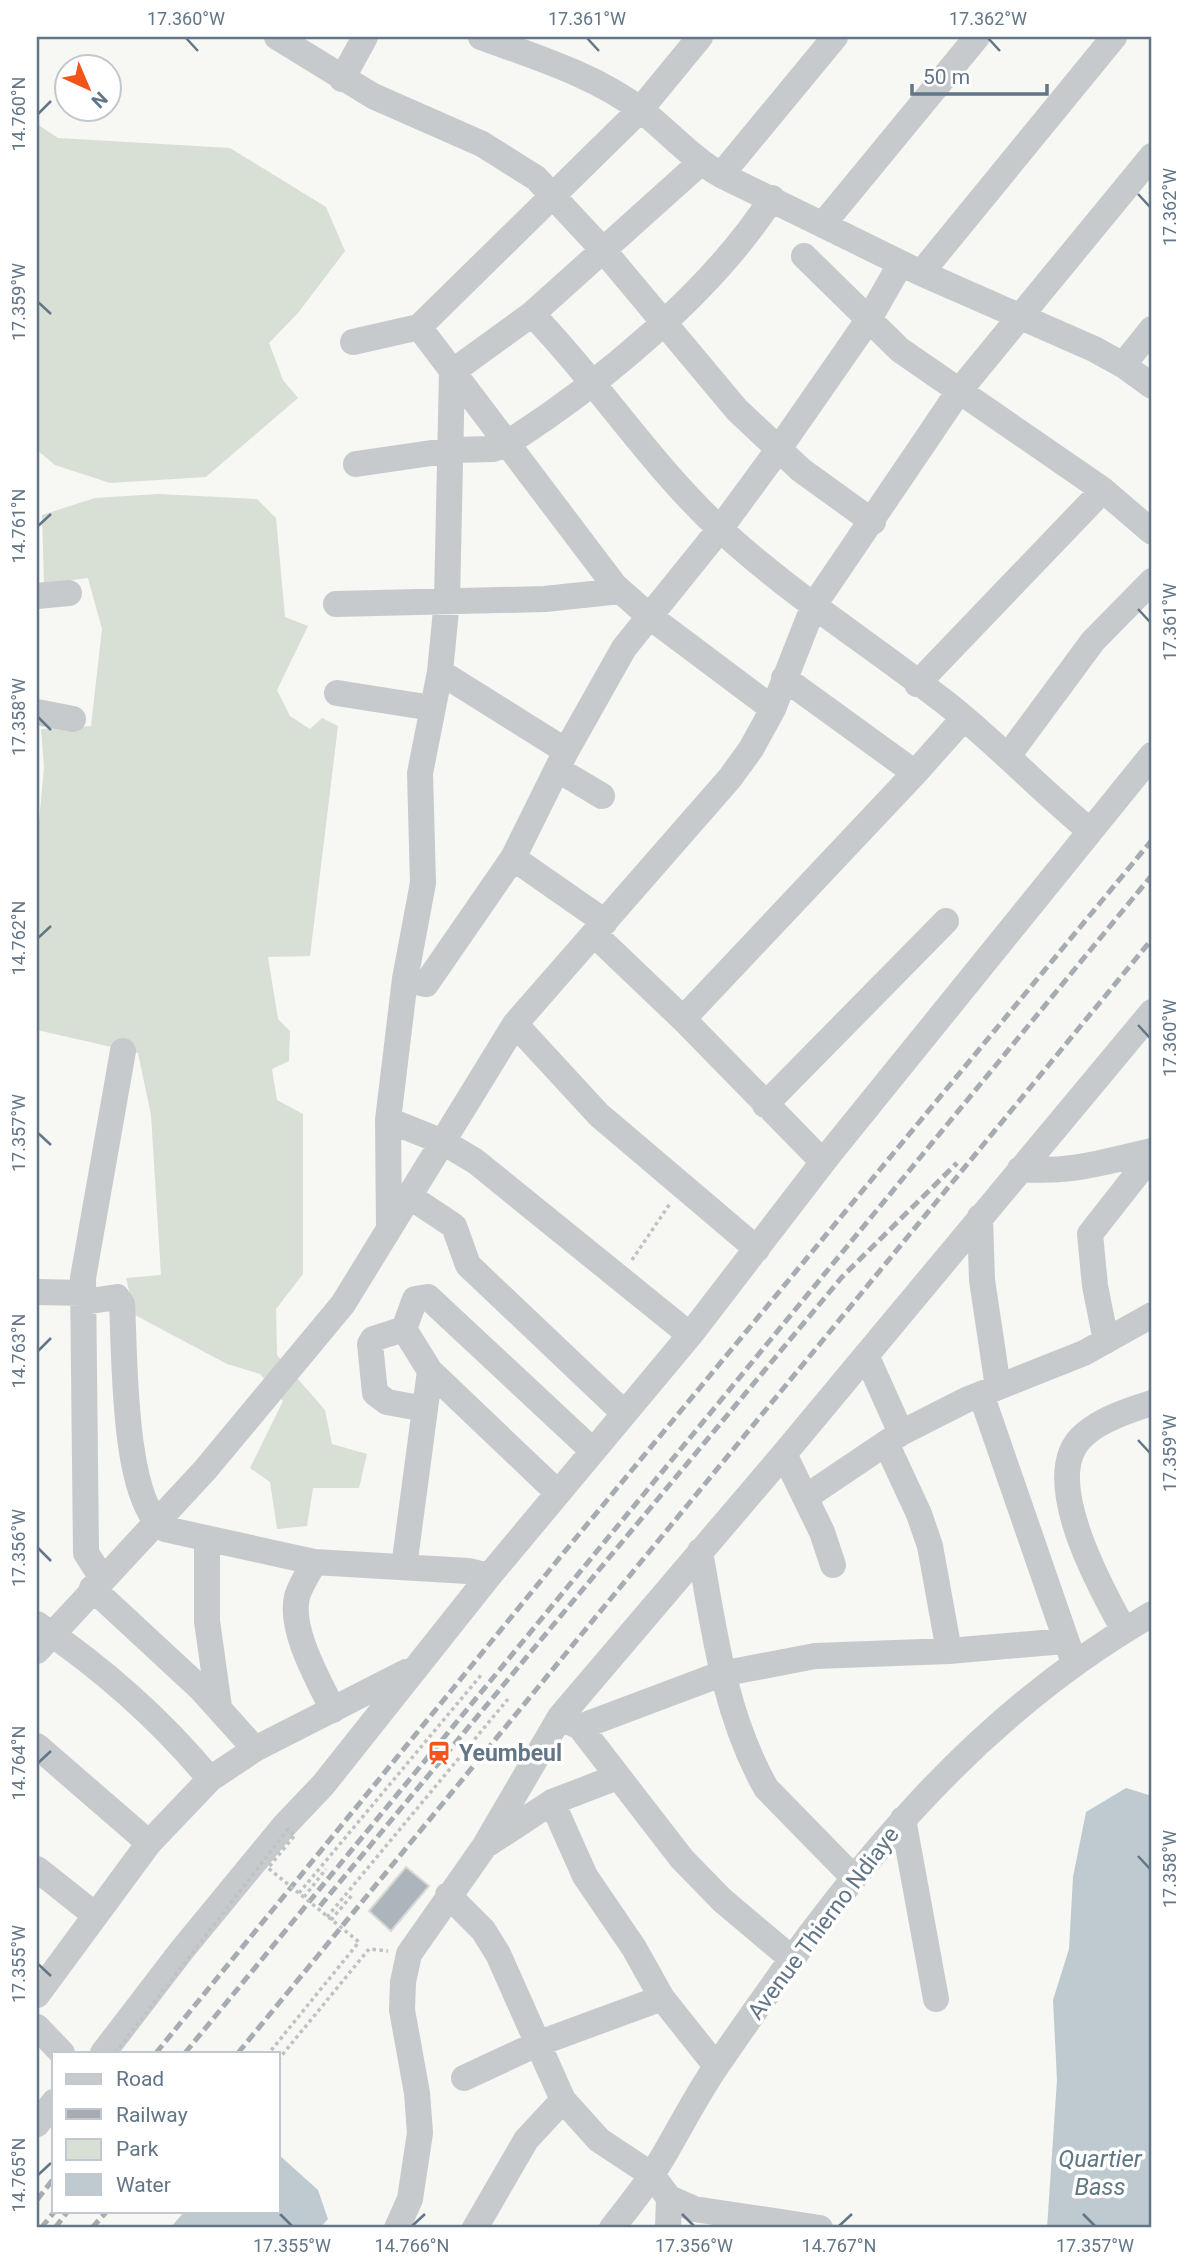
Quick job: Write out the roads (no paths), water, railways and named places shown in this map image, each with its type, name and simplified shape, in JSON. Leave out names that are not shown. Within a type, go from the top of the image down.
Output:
[{"type":"street","points":[[277,37],[342,79],[502,155],[536,178],[555,195],[604,251],[737,410],[778,450],[820,485],[873,522]]},
{"type":"street","points":[[342,79],[365,37]]},
{"type":"street","points":[[481,37],[565,68],[640,110],[710,169],[911,268],[1124,365],[1152,386]]},
{"type":"street","points":[[353,342],[419,327],[640,110],[700,37]]},
{"type":"street","points":[[452,372],[532,314],[604,251],[710,169],[835,37]]},
{"type":"street","points":[[824,223],[977,37]]},
{"type":"street","points":[[405,979],[423,984],[429,981],[513,858],[562,760],[624,648],[720,529],[869,319],[1114,37]]},
{"type":"street","points":[[209,1779],[179,1742],[140,1705],[41,1636],[97,1583],[205,1470],[343,1304],[516,1024],[730,778],[751,749],[773,709],[814,606],[959,391],[1152,156]]},
{"type":"street","points":[[356,464],[452,450],[493,449],[506,444],[593,383],[663,321],[742,242],[772,198]]},
{"type":"street","points":[[804,256],[900,350],[1103,490],[1152,532]]},
{"type":"street","points":[[532,314],[671,478],[720,529],[814,606],[964,718],[1089,830]]},
{"type":"street","points":[[419,327],[620,591],[773,709]]},
{"type":"street","points":[[1124,365],[1152,329]]},
{"type":"street","points":[[388,1228],[388,1120],[405,979],[423,883],[419,791],[440,672],[447,600],[452,372]]},
{"type":"street","points":[[918,684],[1103,490]]},
{"type":"street","points":[[1008,756],[1093,641],[1152,581]]},
{"type":"street","points":[[336,604],[545,599],[620,591]]},
{"type":"street","points":[[37,596],[69,593]]},
{"type":"street","points":[[440,672],[562,760],[602,796]]},
{"type":"street","points":[[785,678],[915,773]]},
{"type":"street","points":[[337,693],[432,708]]},
{"type":"street","points":[[37,712],[73,719]]},
{"type":"street","points":[[683,1019],[964,718]]},
{"type":"street","points":[[104,2052],[182,1950],[284,1826],[323,1785],[489,1576],[690,1335],[823,1162],[1152,755]]},
{"type":"street","points":[[513,858],[599,928],[765,1105],[823,1162]]},
{"type":"street","points":[[765,1105],[946,922]]},
{"type":"street","points":[[397,2228],[412,2189],[421,2133],[417,2093],[402,2010],[403,1982],[409,1954],[570,1722],[700,1551],[1152,1012]]},
{"type":"street","points":[[516,1024],[599,1115],[757,1250]]},
{"type":"street","points":[[123,1051],[83,1298],[86,1553],[97,1583],[219,1707],[255,1749]]},
{"type":"street","points":[[388,1120],[443,1142],[475,1161],[690,1335]]},
{"type":"street","points":[[1020,1170],[1075,1170],[1152,1153]]},
{"type":"street","points":[[1106,1341],[1095,1286],[1090,1234],[1152,1153]]},
{"type":"street","points":[[409,1196],[447,1219],[459,1237],[468,1265],[624,1413]]},
{"type":"street","points":[[570,1722],[721,1674],[815,1656],[949,1651],[1070,1653],[1030,1536],[989,1390],[980,1217]]},
{"type":"street","points":[[37,1292],[83,1298],[117,1297],[122,1304],[131,1450],[141,1494],[153,1522],[165,1530],[314,1562],[468,1571],[489,1576]]},
{"type":"street","points":[[404,1329],[415,1299],[428,1297],[592,1450]]},
{"type":"street","points":[[806,1497],[894,1438],[989,1390],[1073,1358],[1152,1315]]},
{"type":"street","points":[[404,1329],[430,1371],[558,1493]]},
{"type":"street","points":[[404,1329],[373,1339],[370,1344],[376,1393],[387,1402],[425,1409]]},
{"type":"street","points":[[866,1355],[930,1546],[949,1651]]},
{"type":"street","points":[[404,1567],[430,1371]]},
{"type":"street","points":[[1124,1630],[1091,1571],[1073,1520],[1068,1466],[1073,1447],[1083,1435],[1152,1402]]},
{"type":"street","points":[[784,1454],[806,1497],[833,1565]]},
{"type":"street","points":[[1030,1536],[1073,1520]]},
{"type":"street","points":[[207,1539],[207,1620],[219,1707]]},
{"type":"street","points":[[700,1551],[721,1674],[757,1772],[766,1788],[853,1877]]},
{"type":"street","points":[[314,1562],[297,1597],[296,1613],[304,1647],[333,1710]]},
{"type":"street","name":"Avenue Thierno Ndiaye","points":[[612,2228],[652,2175],[716,2066],[792,1959],[853,1877],[903,1819],[967,1750],[1070,1653],[1124,1630],[1152,1614]]},
{"type":"street","points":[[37,1995],[149,1843],[209,1779],[255,1749],[420,1664]]},
{"type":"street","points":[[570,1722],[702,1880],[792,1959]]},
{"type":"street","points":[[37,1745],[149,1843]]},
{"type":"street","points":[[484,1847],[552,1802],[618,1777]]},
{"type":"street","points":[[552,1802],[574,1857],[634,1948],[662,1998],[716,2066]]},
{"type":"street","points":[[903,1819],[936,1999]]},
{"type":"street","points":[[37,1869],[95,1915]]},
{"type":"street","points":[[448,1895],[484,1930],[498,1954],[563,2100],[598,2140],[652,2175],[670,2198],[694,2209],[820,2228]]},
{"type":"street","points":[[464,2078],[537,2044],[662,1998]]},
{"type":"street","points":[[37,2027],[61,2052]]},
{"type":"street","points":[[475,2228],[526,2140],[563,2100]]},
{"type":"street","points":[[37,2124],[52,2105]]},
{"type":"street","points":[[668,2228],[670,2198]]},
{"type":"water","name":"Quartier Bass","points":[[1126,1788],[1152,1796],[1152,2228],[1047,2228],[1057,2080],[1053,2000],[1069,1949],[1073,1877],[1086,1812]]},
{"type":"water","points":[[280,2156],[318,2190],[328,2219],[320,2228],[170,2228],[184,2212],[280,2212]]},
{"type":"railway","points":[[157,2052],[561,1556],[1152,840]]},
{"type":"railway","points":[[186,2052],[1152,875]]},
{"type":"railway","points":[[239,2052],[1152,939]]},
{"type":"railway","points":[[320,1906],[842,1277],[957,1163]]},
{"type":"railway","points":[[37,2200],[52,2181]]},
{"type":"railway","points":[[41,2228],[54,2212]]},
{"type":"railway","points":[[55,2228],[67,2212]]},
{"type":"railway","points":[[92,2228],[106,2212]]},
{"type":"place","name":"Yeumbeul","points":[[439,1753]]}]
